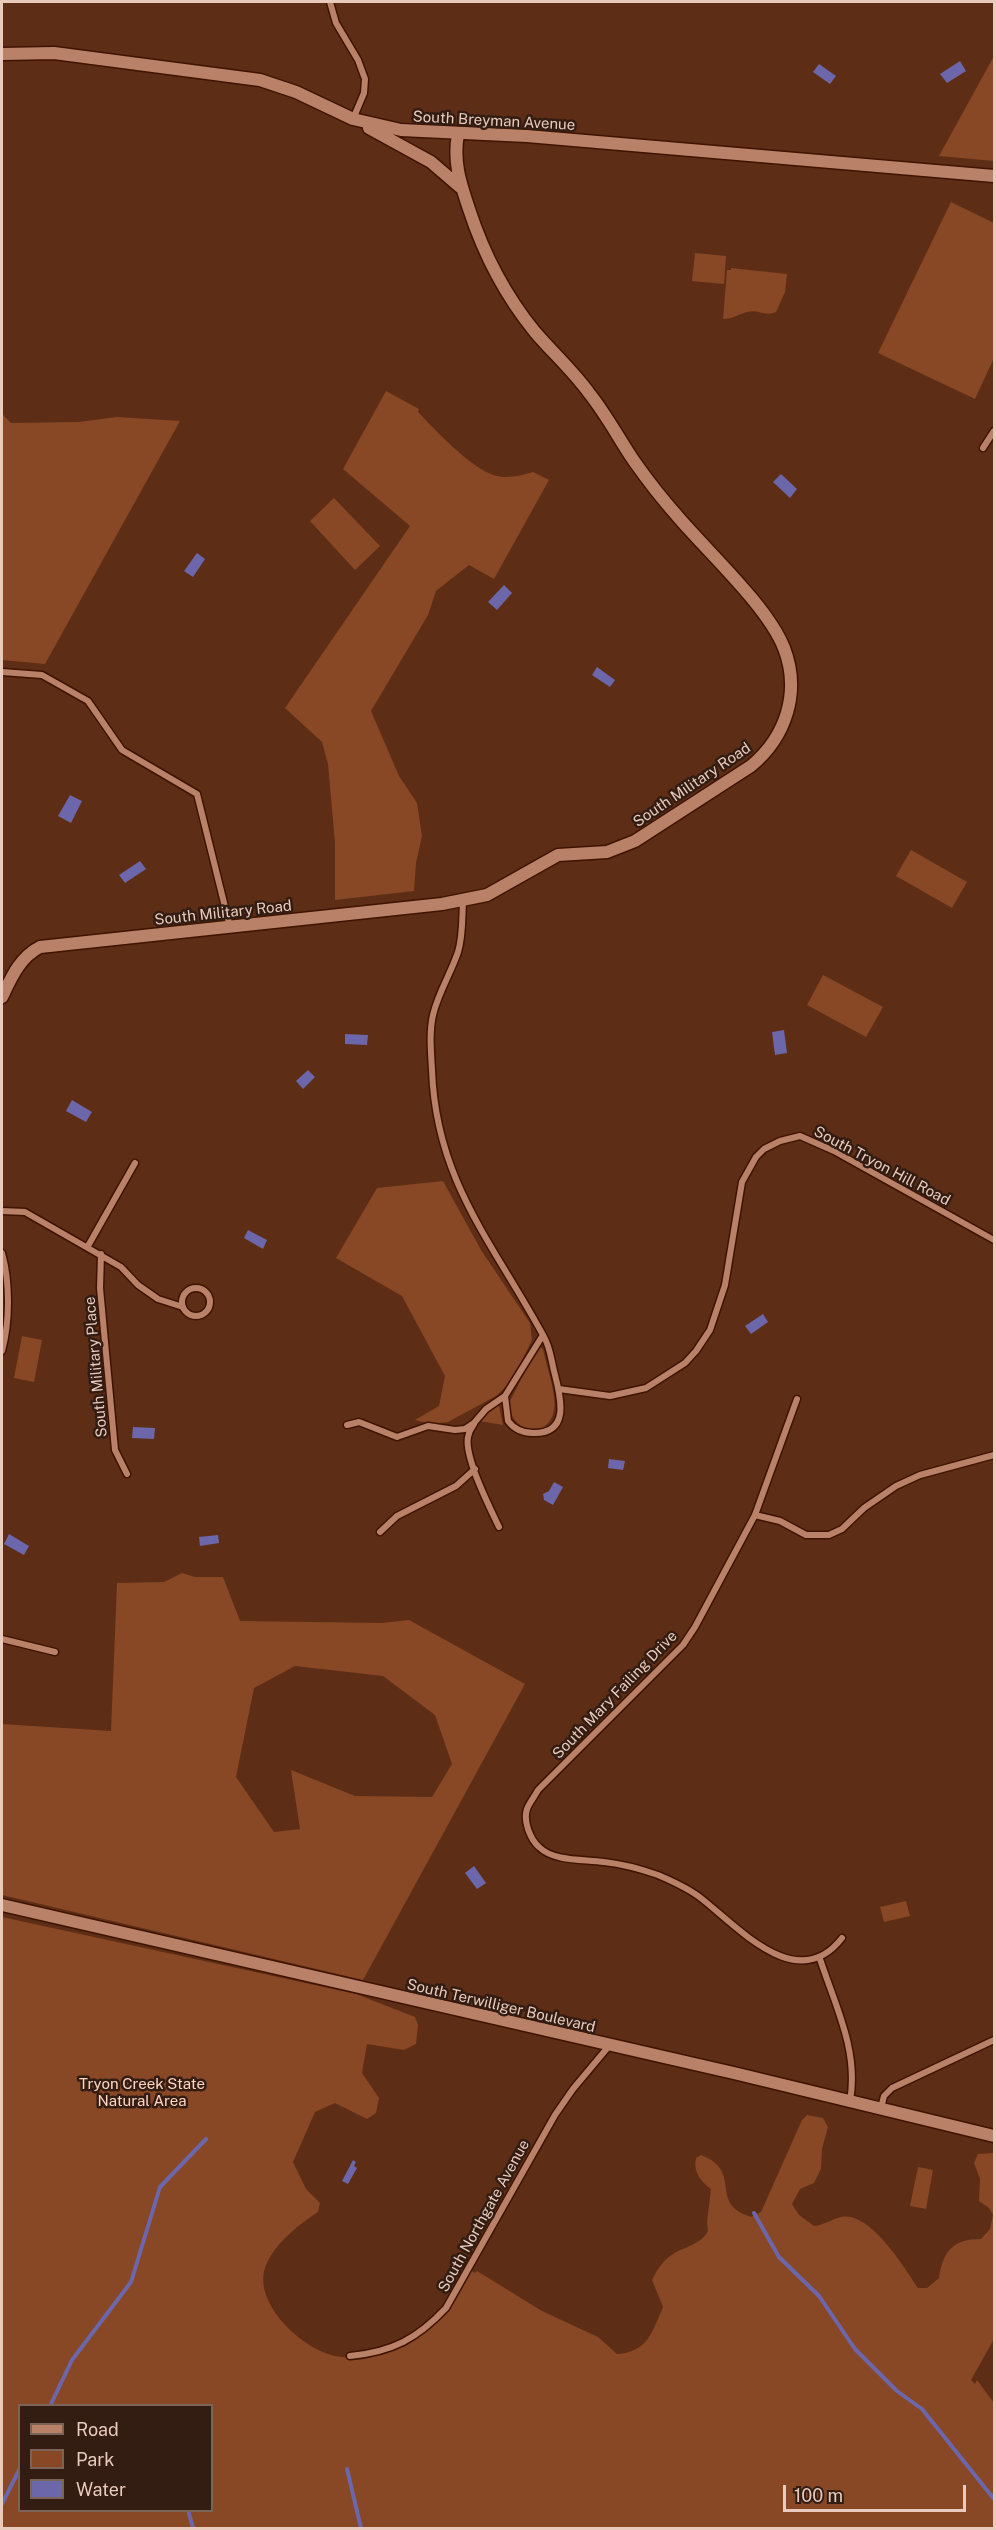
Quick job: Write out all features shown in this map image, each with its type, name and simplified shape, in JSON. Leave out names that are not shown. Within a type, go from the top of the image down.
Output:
[{"type":"street","points":[[330,2],[336,22],[358,60],[365,79],[364,93],[352,119]]},
{"type":"street","name":"South Breyman Avenue","points":[[2,54],[54,53],[260,80],[296,92],[352,119],[401,130],[527,136],[994,176]]},
{"type":"street","name":"South Military Road","points":[[352,119],[431,162],[464,191]]},
{"type":"street","name":"South Military Road","points":[[2,997],[22,961],[40,947],[463,902],[487,895],[558,855],[607,852],[650,833],[757,761],[780,731],[788,711],[792,689],[787,658],[773,626],[659,495],[589,393],[513,303],[486,255],[464,191],[455,162],[458,134]]},
{"type":"street","points":[[983,448],[994,430]]},
{"type":"street","points":[[2,672],[42,675],[88,702],[122,750],[197,794],[230,928]]},
{"type":"street","points":[[463,902],[462,938],[433,1015],[431,1035],[433,1091],[437,1123],[458,1187],[466,1204],[548,1344],[559,1389],[561,1409],[559,1418],[551,1429],[542,1433],[520,1431],[511,1425],[507,1416],[505,1396]]},
{"type":"street","name":"South Tryon Hill Road","points":[[559,1389],[610,1396],[646,1388],[685,1363],[696,1352],[710,1330],[725,1286],[742,1182],[756,1157],[764,1149],[780,1141],[800,1136],[834,1151],[994,1240]]},
{"type":"street","points":[[88,1246],[135,1162]]},
{"type":"street","points":[[2,1211],[25,1212],[88,1246],[121,1267],[138,1285],[158,1299],[183,1307],[193,1316],[202,1315],[210,1305],[209,1296],[202,1289],[192,1288],[185,1294],[183,1307]]},
{"type":"street","points":[[2,1253],[7,1273],[2,1351]]},
{"type":"street","name":"South Military Place","points":[[100,1254],[100,1288],[115,1450],[127,1474]]},
{"type":"street","points":[[499,1527],[475,1469],[468,1436],[486,1409],[505,1396],[543,1335]]},
{"type":"street","name":"South Mary Failing Drive","points":[[797,1399],[755,1515],[696,1627],[683,1645],[538,1790],[526,1810],[528,1831],[539,1848],[558,1857],[616,1864],[659,1875],[699,1897],[739,1930],[774,1954],[795,1961],[820,1959]]},
{"type":"street","points":[[347,1425],[359,1422],[387,1434],[401,1437],[423,1427],[454,1430],[465,1429],[474,1424]]},
{"type":"street","points":[[755,1515],[780,1521],[806,1535],[829,1535],[842,1529],[864,1508],[896,1486],[920,1476],[994,1455]]},
{"type":"street","points":[[380,1532],[397,1516],[456,1486],[475,1469]]},
{"type":"street","points":[[2,1639],[55,1652]]},
{"type":"street","name":"South Terwilliger Boulevard","points":[[2,1905],[994,2136]]},
{"type":"street","points":[[842,1938],[834,1949],[820,1959],[850,2046],[853,2085],[850,2101]]},
{"type":"street","points":[[881,2108],[884,2096],[892,2088],[994,2040]]},
{"type":"street","name":"South Northgate Avenue","points":[[350,2356],[372,2354],[397,2346],[428,2327],[446,2308],[555,2115],[573,2089],[609,2046]]},
{"type":"green space","points":[[994,56],[994,161],[939,156]]},
{"type":"green space","points":[[951,202],[994,223],[994,358],[975,399],[878,353]]},
{"type":"green space","points":[[695,253],[726,256],[724,284],[692,281]]},
{"type":"green space","points":[[731,268],[787,274],[785,292],[776,312],[768,314],[751,311],[723,319],[727,270]]},
{"type":"green space","points":[[386,391],[419,409],[418,412],[443,437],[462,455],[482,469],[496,476],[507,477],[533,472],[549,480],[494,579],[469,565],[436,591],[428,615],[371,711],[399,776],[417,803],[422,836],[416,863],[414,891],[335,900],[335,843],[328,764],[322,742],[285,708],[410,526],[343,469]]},
{"type":"green space","points":[[2,414],[11,423],[79,422],[117,417],[180,421],[45,664],[2,660]]},
{"type":"green space","points":[[334,498],[380,546],[355,570],[310,521]]},
{"type":"green space","points":[[911,850],[967,882],[952,908],[896,876]]},
{"type":"green space","points":[[823,975],[883,1007],[866,1037],[807,1005]]},
{"type":"green space","points":[[443,1181],[481,1250],[530,1323],[532,1340],[512,1381],[496,1396],[448,1422],[431,1424],[415,1420],[439,1406],[445,1376],[402,1296],[336,1258],[377,1188]]},
{"type":"green space","points":[[22,1336],[42,1340],[34,1382],[14,1378]]},
{"type":"green space","points":[[538,1346],[543,1349],[555,1403],[551,1420],[538,1429],[530,1429],[516,1421],[509,1403]]},
{"type":"green space","points":[[497,1405],[503,1425],[479,1421],[476,1417]]},
{"type":"green space","points":[[182,1573],[195,1577],[223,1577],[240,1621],[382,1623],[409,1620],[525,1684],[363,1980],[2,1895],[2,1724],[111,1731],[117,1583],[164,1582]],"holes":[[[295,1666],[383,1676],[435,1715],[452,1764],[432,1797],[355,1796],[291,1770],[300,1829],[274,1832],[236,1777],[254,1688]]]},
{"type":"green space","points":[[906,1901],[910,1916],[884,1922],[880,1907]]},
{"type":"green space","name":"Tryon Creek State Natural Area","points":[[2,1917],[356,1994],[415,2017],[418,2025],[416,2044],[404,2050],[367,2044],[362,2073],[379,2098],[376,2113],[367,2119],[335,2103],[315,2112],[293,2162],[306,2189],[320,2203],[318,2212],[295,2229],[280,2244],[265,2268],[263,2283],[276,2314],[303,2341],[335,2356],[360,2355],[405,2342],[423,2333],[446,2309],[470,2270],[475,2273],[477,2271],[542,2311],[598,2337],[617,2354],[636,2349],[648,2339],[663,2307],[652,2280],[656,2273],[669,2256],[697,2242],[708,2231],[711,2189],[698,2176],[696,2158],[701,2155],[714,2162],[724,2176],[728,2199],[732,2206],[751,2217],[761,2212],[802,2120],[807,2115],[823,2118],[828,2127],[822,2149],[821,2169],[814,2183],[800,2189],[792,2204],[799,2215],[814,2226],[841,2217],[852,2217],[863,2223],[885,2242],[918,2288],[927,2288],[939,2278],[943,2261],[951,2248],[963,2241],[981,2239],[990,2229],[993,2215],[989,2208],[979,2201],[980,2179],[974,2163],[978,2154],[994,2153],[994,2339],[971,2380],[975,2384],[977,2380],[994,2403],[994,2528],[2,2528]]},
{"type":"green space","points":[[918,2167],[933,2170],[926,2209],[910,2206]]},
{"type":"water","points":[[960,61],[966,71],[947,83],[940,74]]},
{"type":"water","points":[[819,64],[836,76],[830,84],[813,72]]},
{"type":"water","points":[[781,474],[797,489],[790,498],[773,482]]},
{"type":"water","points":[[197,553],[205,559],[193,577],[184,571]]},
{"type":"water","points":[[504,585],[512,593],[497,610],[488,602]]},
{"type":"water","points":[[597,667],[615,680],[610,687],[592,675]]},
{"type":"water","points":[[70,795],[82,801],[71,823],[58,816]]},
{"type":"water","points":[[140,861],[146,869],[125,883],[119,875]]},
{"type":"water","points":[[784,1030],[787,1053],[775,1055],[772,1032]]},
{"type":"water","points":[[345,1034],[368,1035],[367,1045],[345,1044]]},
{"type":"water","points":[[308,1070],[315,1077],[303,1089],[296,1081]]},
{"type":"water","points":[[72,1100],[92,1112],[86,1122],[66,1111]]},
{"type":"water","points":[[248,1230],[267,1240],[263,1249],[244,1238]]},
{"type":"water","points":[[763,1314],[768,1322],[751,1334],[745,1326]]},
{"type":"water","points":[[133,1427],[155,1428],[154,1439],[132,1438]]},
{"type":"water","points":[[609,1459],[625,1461],[623,1470],[608,1468]]},
{"type":"water","points":[[554,1482],[563,1487],[553,1505],[544,1500],[543,1494],[549,1491]]},
{"type":"water","points":[[9,1534],[29,1546],[24,1555],[4,1544]]},
{"type":"water","points":[[218,1535],[219,1543],[200,1546],[199,1537]]},
{"type":"water","points":[[474,1866],[486,1883],[477,1889],[465,1873]]},
{"type":"water","points":[[353,2160],[357,2168],[348,2184],[342,2181]]},
{"type":"waterway","points":[[51,2404],[72,2360],[131,2282],[160,2187],[206,2139]]},
{"type":"waterway","points":[[754,2213],[779,2257],[819,2296],[855,2349],[897,2391],[922,2409],[994,2499]]},
{"type":"waterway","points":[[347,2469],[361,2528]]},
{"type":"waterway","points":[[2,2504],[18,2472]]},
{"type":"waterway","points":[[189,2512],[193,2528]]}]
